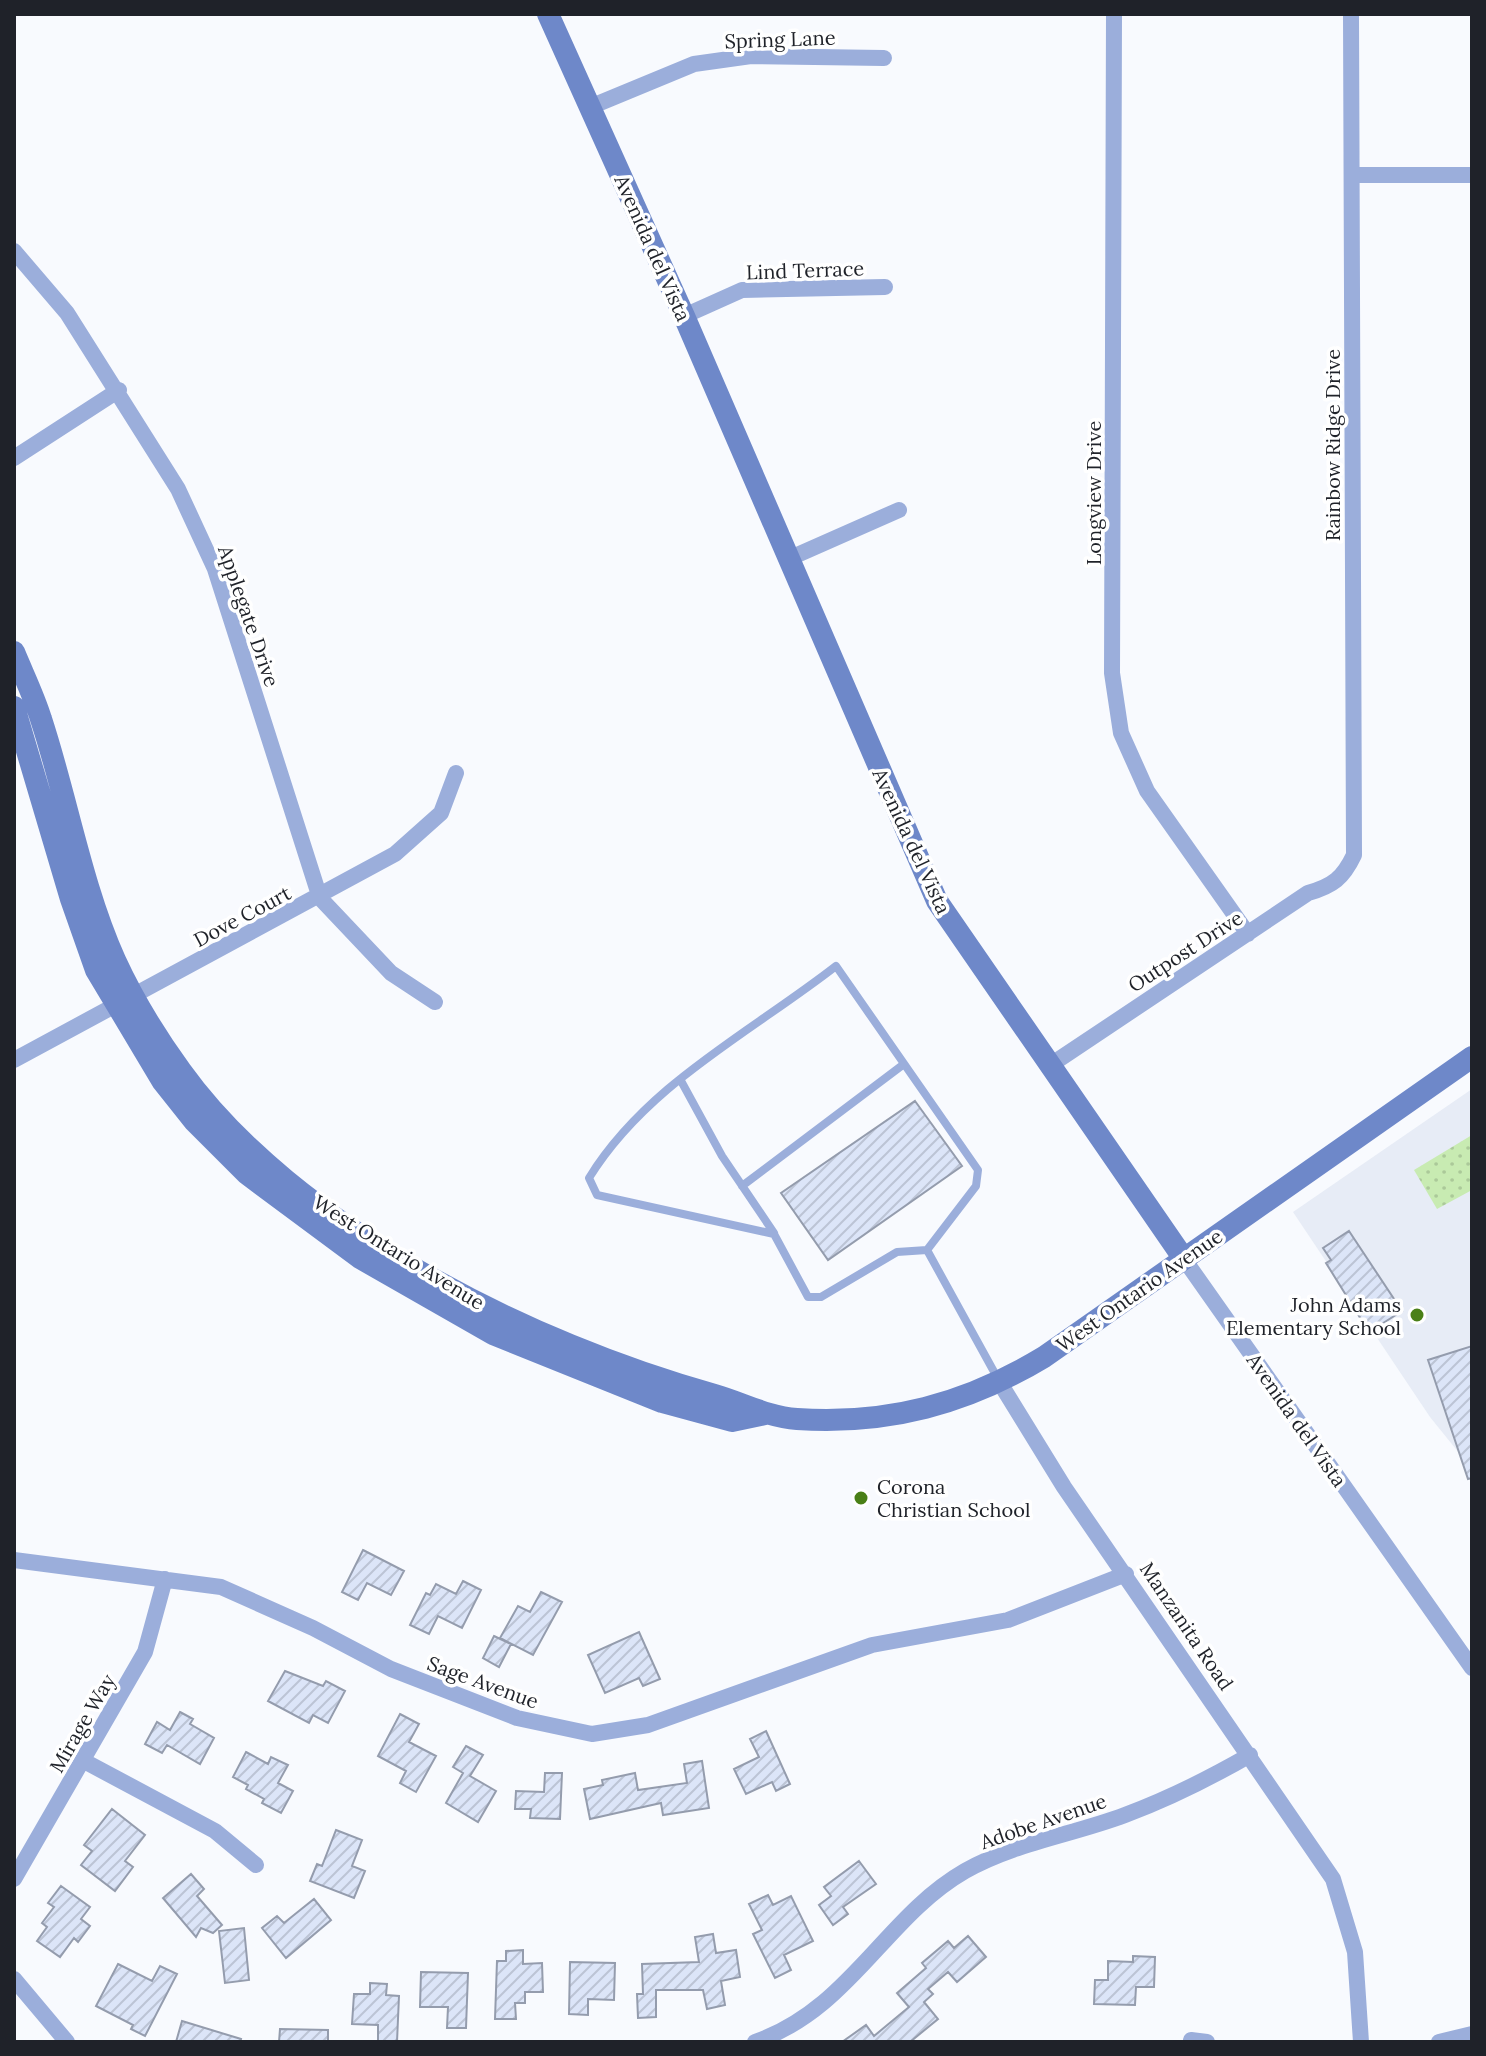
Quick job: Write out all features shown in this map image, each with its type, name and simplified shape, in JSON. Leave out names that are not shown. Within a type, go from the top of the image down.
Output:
[{"type":"main road","name":"Avenida del Vista","points":[[548,14],[684,316],[937,901],[1184,1259]]},
{"type":"main road","name":"West Ontario Avenue","points":[[14,652],[40,716],[91,893],[126,1000]]},
{"type":"main road","name":"West Ontario Avenue","points":[[14,707],[71,899],[96,970],[126,1000],[209,1108],[291,1183],[372,1241],[502,1316],[668,1382],[740,1402],[765,1414],[865,1419],[937,1405],[1000,1383],[1184,1259],[1472,1057]]},
{"type":"street","name":"Longview Drive","points":[[1114,14],[1112,673],[1121,733],[1147,791],[1248,934]]},
{"type":"street","name":"Rainbow Ridge Drive","points":[[1345,874],[1354,855],[1351,14]]},
{"type":"street","name":"Spring Lane","points":[[590,107],[694,64],[751,56],[884,58]]},
{"type":"street","points":[[1352,175],[1472,175]]},
{"type":"street","name":"Applegate Drive","points":[[14,251],[67,313],[119,390],[178,489],[215,569],[320,898]]},
{"type":"street","name":"Lind Terrace","points":[[684,316],[742,290],[885,287]]},
{"type":"street","points":[[14,458],[119,390]]},
{"type":"street","points":[[788,559],[899,510]]},
{"type":"street","name":"Dove Court","points":[[14,1060],[320,898],[395,854],[441,813],[456,773]]},
{"type":"street","name":"Outpost Drive","points":[[1049,1066],[1308,893],[1329,887],[1345,874]]},
{"type":"street","points":[[320,898],[391,973],[435,1002]]},
{"type":"street","name":"Avenida del Vista","points":[[1184,1259],[1472,1668]]},
{"type":"street","name":"Manzanita Road","points":[[1000,1383],[1064,1487],[1333,1879],[1355,1952],[1361,2042]]},
{"type":"street","name":"Sage Avenue","points":[[14,1560],[221,1587],[405,1675],[517,1718],[592,1734],[648,1725],[872,1645],[1008,1620],[1126,1574]]},
{"type":"street","name":"Mirage Way","points":[[14,1879],[145,1652],[165,1579]]},
{"type":"street","name":"Adobe Avenue","points":[[755,2042],[811,2011],[848,1983],[935,1891],[963,1872],[993,1856],[1125,1815],[1202,1782],[1250,1755]]},
{"type":"street","points":[[84,1761],[215,1831],[256,1865]]},
{"type":"street","points":[[14,1979],[67,2042]]},
{"type":"street","points":[[1439,2042],[1472,2034]]},
{"type":"lane","points":[[680,1079],[742,1186],[774,1234],[808,1297],[821,1297],[897,1252],[927,1250],[976,1186],[978,1170],[836,966],[680,1079],[654,1098],[608,1147],[589,1178],[597,1195],[774,1234]]},
{"type":"lane","points":[[742,1186],[904,1064]]},
{"type":"lane","name":"Manzanita Road","points":[[927,1250],[1000,1383]]},
{"type":"shaded area","name":"John Adams Elementary School","points":[[1472,1089],[1472,1469],[1430,1417],[1293,1212]]},
{"type":"green space","points":[[1472,1135],[1472,1190],[1437,1209],[1414,1170]]},
{"type":"building","points":[[915,1101],[962,1166],[828,1260],[781,1193]]},
{"type":"building","points":[[1349,1231],[1402,1311],[1369,1332],[1326,1263],[1331,1260],[1323,1248]]},
{"type":"building","points":[[1472,1346],[1472,1478],[1468,1479],[1428,1360]]},
{"type":"building","points":[[363,1550],[404,1571],[391,1595],[367,1583],[358,1600],[342,1592]]},
{"type":"building","points":[[463,1581],[481,1590],[462,1628],[438,1616],[429,1634],[410,1625],[426,1593],[430,1595],[436,1584],[456,1594]]},
{"type":"building","points":[[541,1592],[562,1602],[533,1655],[500,1638],[518,1606],[530,1612]]},
{"type":"building","points":[[639,1632],[660,1679],[643,1686],[639,1678],[605,1693],[588,1655]]},
{"type":"building","points":[[494,1636],[511,1644],[499,1667],[483,1658]]},
{"type":"building","points":[[285,1671],[323,1686],[326,1681],[345,1691],[328,1723],[313,1715],[309,1723],[268,1701]]},
{"type":"building","points":[[180,1712],[193,1719],[190,1724],[214,1738],[200,1764],[167,1745],[162,1753],[145,1744],[157,1722],[170,1730]]},
{"type":"building","points":[[400,1714],[419,1724],[409,1742],[436,1756],[416,1792],[400,1783],[406,1771],[378,1756]]},
{"type":"building","points":[[766,1731],[790,1784],[776,1791],[772,1782],[746,1794],[734,1769],[759,1757],[750,1739]]},
{"type":"building","points":[[466,1746],[483,1755],[470,1776],[496,1791],[478,1822],[446,1803],[463,1773],[453,1767]]},
{"type":"building","points":[[246,1752],[268,1764],[271,1757],[288,1765],[278,1783],[293,1791],[281,1813],[262,1803],[264,1799],[233,1777]]},
{"type":"building","points":[[702,1761],[709,1808],[663,1815],[661,1803],[590,1819],[584,1789],[603,1785],[602,1780],[635,1773],[638,1790],[687,1783],[684,1764]]},
{"type":"building","points":[[545,1773],[562,1773],[560,1819],[530,1818],[531,1809],[515,1809],[516,1791],[544,1792]]},
{"type":"building","points":[[112,1809],[145,1835],[125,1861],[133,1867],[115,1891],[81,1865],[92,1851],[84,1845]]},
{"type":"building","points":[[336,1830],[362,1840],[352,1866],[365,1871],[354,1898],[310,1881],[317,1864],[322,1866]]},
{"type":"building","points":[[859,1861],[876,1884],[843,1907],[848,1914],[833,1925],[819,1905],[831,1896],[824,1887]]},
{"type":"building","points":[[191,1874],[204,1889],[197,1896],[222,1925],[213,1933],[201,1928],[196,1937],[163,1898]]},
{"type":"building","points":[[61,1886],[90,1907],[81,1919],[90,1926],[78,1942],[74,1938],[60,1957],[37,1941],[47,1927],[42,1923],[54,1907],[48,1903]]},
{"type":"building","points":[[768,1895],[773,1905],[791,1896],[813,1941],[784,1955],[791,1970],[775,1978],[753,1934],[762,1930],[749,1904]]},
{"type":"building","points":[[314,1899],[331,1920],[286,1958],[262,1928],[277,1916],[284,1923]]},
{"type":"building","points":[[244,1928],[249,1980],[225,1983],[219,1931]]},
{"type":"building","points":[[713,1934],[716,1953],[736,1950],[740,1977],[721,1981],[725,2005],[707,2009],[703,1990],[656,1990],[656,2017],[638,2018],[637,1994],[643,1994],[642,1964],[699,1962],[695,1937]]},
{"type":"building","points":[[968,1936],[986,1957],[957,1982],[948,1972],[928,1989],[933,1994],[924,2002],[938,2019],[910,2042],[842,2042],[866,2025],[874,2036],[909,2007],[897,1993],[926,1968],[922,1963],[948,1941],[954,1948]]},
{"type":"building","points":[[523,1950],[523,1964],[542,1963],[543,1992],[525,1992],[525,2003],[515,2003],[516,2019],[495,2019],[497,1961],[506,1961],[506,1951]]},
{"type":"building","points":[[1133,1956],[1155,1957],[1154,1987],[1136,1987],[1135,2005],[1094,2004],[1095,1980],[1108,1980],[1108,1961],[1133,1962]]},
{"type":"building","points":[[570,1962],[615,1963],[614,2000],[588,1999],[588,2015],[569,2014]]},
{"type":"building","points":[[118,1964],[152,1981],[160,1966],[177,1974],[145,2036],[131,2029],[133,2025],[96,2006]]},
{"type":"building","points":[[421,1972],[468,1973],[466,2028],[447,2028],[448,2007],[420,2007]]},
{"type":"building","points":[[370,1983],[387,1984],[386,1995],[399,1996],[397,2042],[378,2042],[378,2025],[352,2024],[354,1994],[370,1994]]},
{"type":"building","points":[[182,2021],[241,2039],[240,2042],[176,2042]]},
{"type":"building","points":[[280,2029],[328,2030],[328,2042],[279,2042]]},
{"type":"place","name":"John Adams Elementary School","points":[[1417,1315]]},
{"type":"place","name":"Corona Christian School","points":[[861,1498]]}]
